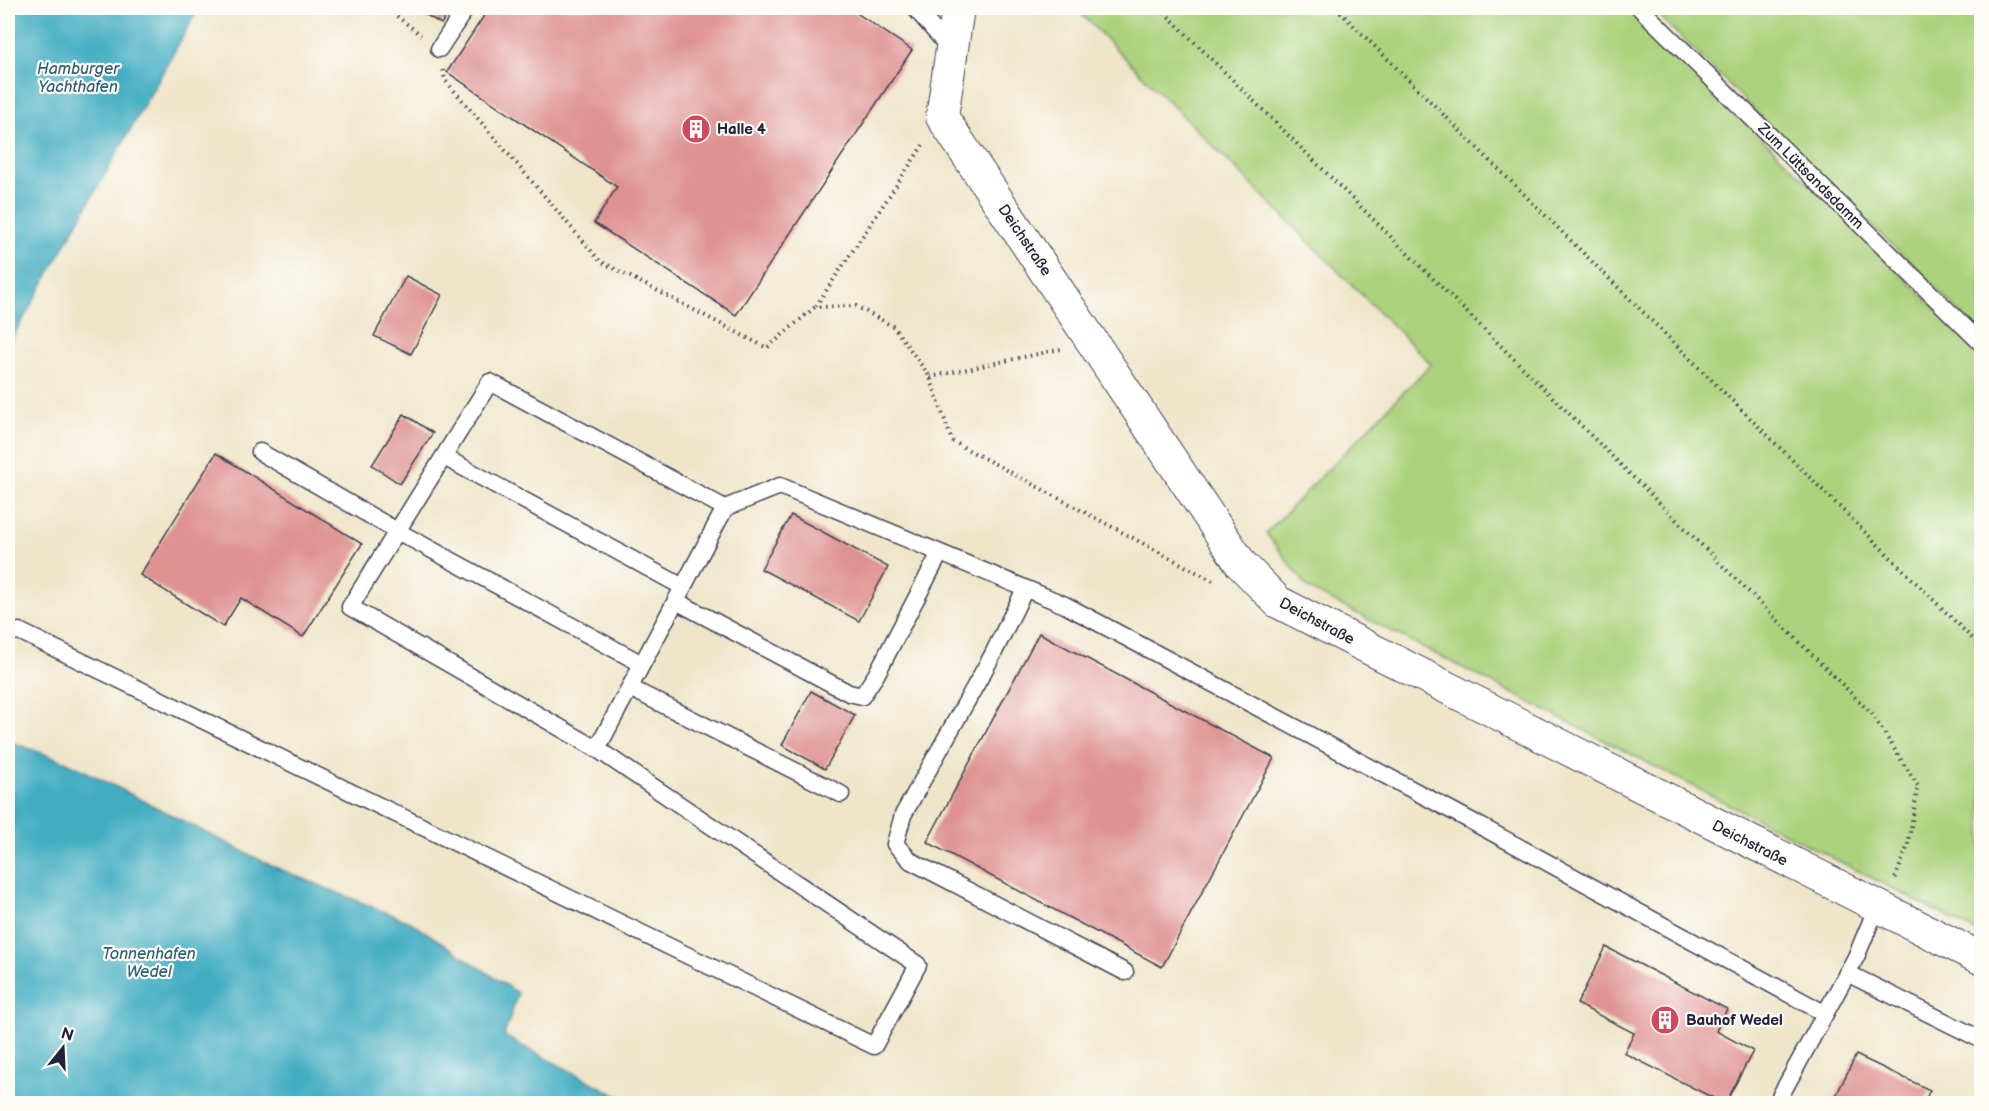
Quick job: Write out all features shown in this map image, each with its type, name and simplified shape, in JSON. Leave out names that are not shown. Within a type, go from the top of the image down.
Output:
[{"type":"street","points":[[942,117],[958,8]]},
{"type":"street","name":"Deichstraße","points":[[942,117],[1241,564],[1278,602],[1877,908],[1982,959]]},
{"type":"lane","points":[[439,49],[466,8]]},
{"type":"lane","points":[[915,8],[953,52]]},
{"type":"lane","name":"Zum Lüttsandsdamm","points":[[1640,8],[1982,344]]},
{"type":"lane","points":[[8,633],[19,631],[874,1046],[918,965],[597,749],[350,607],[490,382],[725,508]]},
{"type":"lane","points":[[260,452],[397,531],[642,664]]},
{"type":"lane","points":[[444,457],[849,693],[862,696],[876,675],[940,553]]},
{"type":"lane","points":[[597,749],[725,508],[780,486],[1065,605],[1824,1013]]},
{"type":"lane","points":[[1025,589],[992,656],[903,815],[896,844],[910,861],[1125,972]]},
{"type":"lane","points":[[630,688],[841,795]]},
{"type":"lane","points":[[1776,1104],[1847,973],[1877,908]]},
{"type":"lane","points":[[1847,973],[1982,1040]]},
{"type":"path","points":[[389,8],[388,10],[439,49],[445,80],[600,261],[767,348],[815,307],[942,117]]},
{"type":"path","points":[[1161,8],[1872,714],[1918,786],[1908,845],[1891,889],[1877,908]]},
{"type":"path","points":[[1335,8],[1982,648]]},
{"type":"path","points":[[815,307],[856,306],[894,327],[930,377],[952,441],[1214,582]]},
{"type":"path","points":[[930,377],[1094,342]]},
{"type":"green space","points":[[1075,8],[1630,8],[1981,353],[1981,934],[1309,589],[1266,533],[1431,364]]},
{"type":"green space","points":[[1651,8],[1981,8],[1981,333]]},
{"type":"water","name":"Hamburger Yachthafen","points":[[8,8],[199,8],[8,346]]},
{"type":"water","name":"Tonnenhafen Wedel","points":[[8,741],[67,762],[272,866],[412,923],[518,993],[504,1036],[631,1103],[8,1103]]},
{"type":"building","points":[[415,8],[452,8],[441,24]]},
{"type":"building","name":"Halle 4","points":[[489,8],[849,8],[912,50],[736,315],[594,223],[617,187],[447,72]]},
{"type":"building","points":[[406,276],[442,295],[411,354],[374,336]]},
{"type":"building","points":[[404,414],[433,433],[400,484],[372,465]]},
{"type":"building","points":[[216,453],[362,544],[303,637],[241,598],[223,627],[140,575]]},
{"type":"building","points":[[791,515],[888,567],[859,621],[761,569]]},
{"type":"building","points":[[1039,633],[1274,758],[1162,967],[927,842]]},
{"type":"building","points":[[811,691],[855,715],[825,769],[782,745]]},
{"type":"building","name":"Bauhof Wedel","points":[[1606,947],[1727,1009],[1716,1031],[1753,1051],[1725,1104],[1624,1053],[1634,1033],[1577,1004]]},
{"type":"building","points":[[1856,1055],[1930,1090],[1923,1104],[1832,1104]]},
{"type":"place","name":"Halle 4","points":[[696,129]]},
{"type":"place","name":"Bauhof Wedel","points":[[1665,1020]]}]
